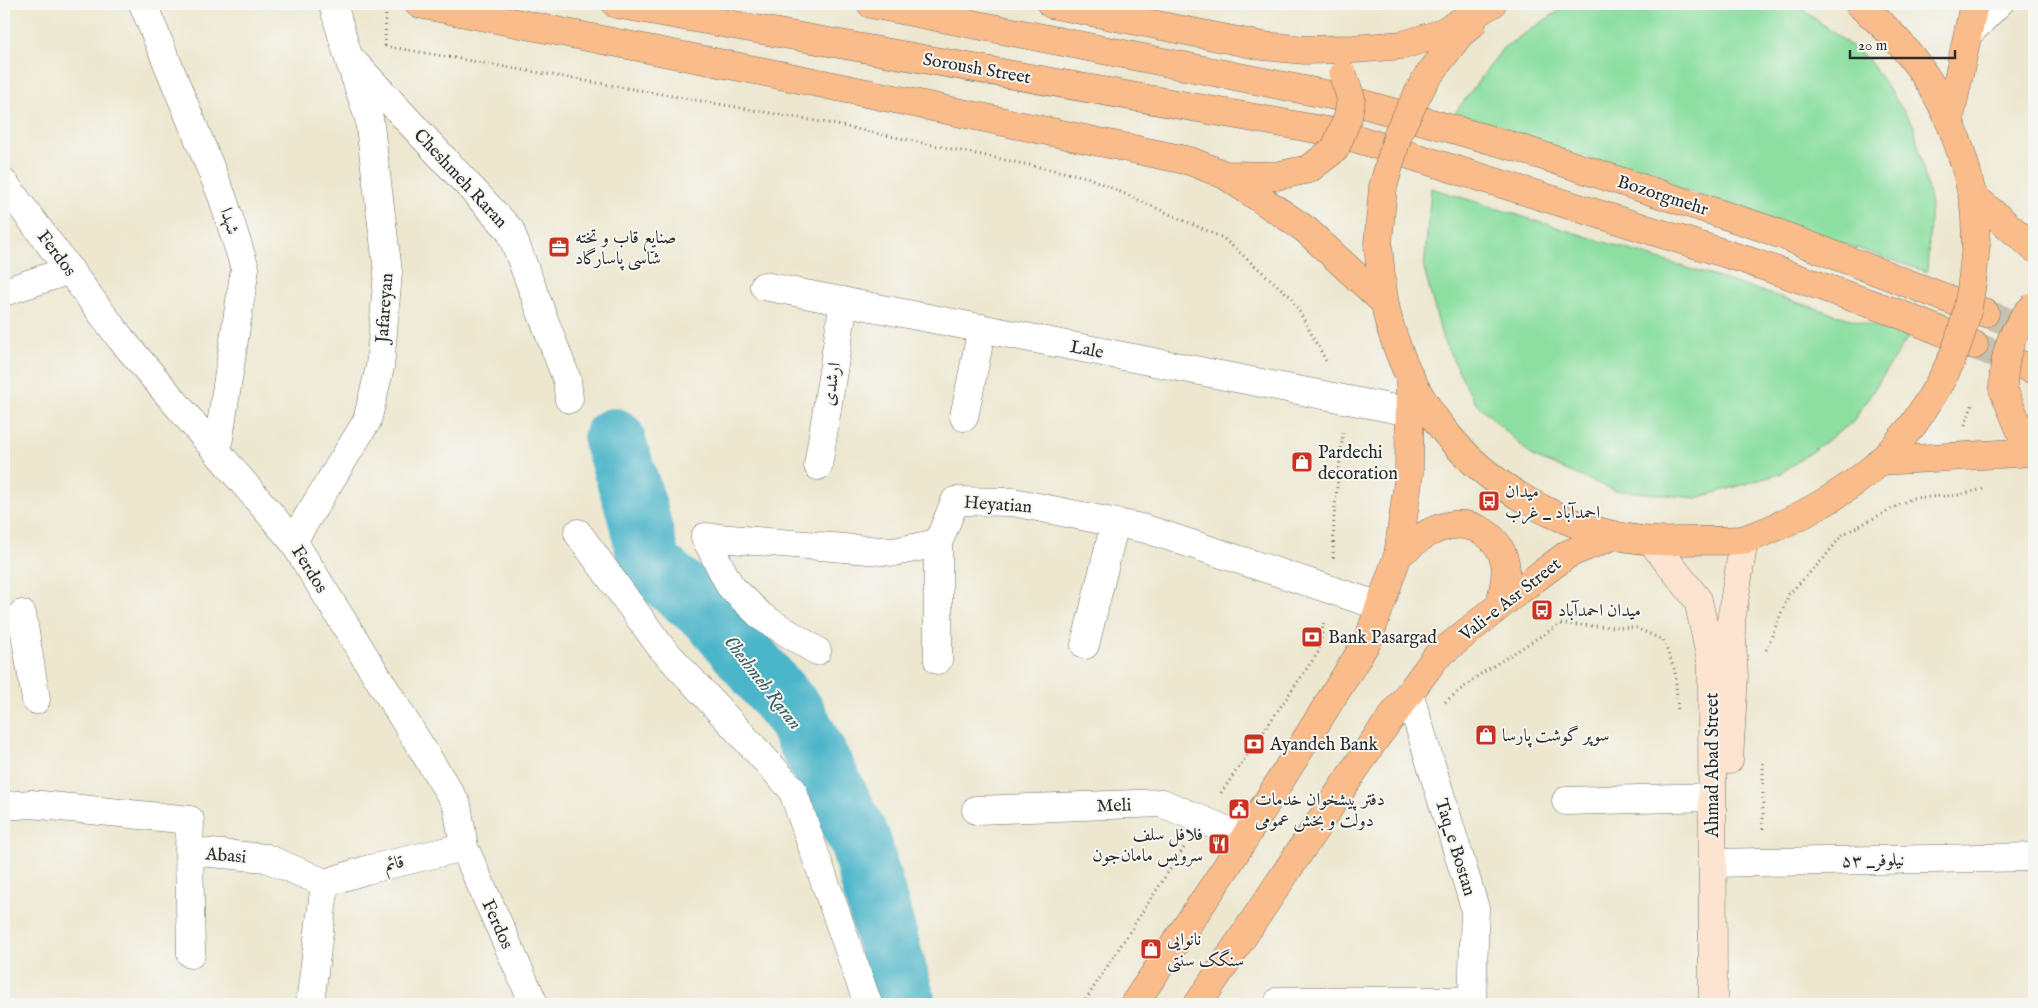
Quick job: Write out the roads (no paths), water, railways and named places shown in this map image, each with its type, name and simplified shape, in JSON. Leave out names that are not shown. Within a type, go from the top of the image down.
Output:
[{"type":"main road","points":[[419,4],[1190,161],[1225,175],[1305,229],[1384,302]]},
{"type":"main road","name":"Soroush Street","points":[[616,4],[1338,134]]},
{"type":"main road","points":[[871,4],[1339,86]]},
{"type":"main road","points":[[1051,4],[1263,46],[1305,50],[1354,50],[1403,45],[1439,34],[1492,4]]},
{"type":"main road","points":[[1496,4],[1460,34],[1425,80],[1399,131],[1382,187],[1378,244],[1384,302],[1394,340],[1410,377],[1446,433],[1494,480],[1552,514],[1615,535],[1652,542],[1744,540],[1802,514],[1843,490],[1880,461],[1913,425],[1939,384],[1959,340],[1971,293],[1976,244],[1973,196],[1950,117],[1923,70],[1888,28],[1859,4]]},
{"type":"main road","points":[[1950,117],[1974,4]]},
{"type":"main road","points":[[1225,175],[1276,176],[1309,169],[1335,149],[1348,117],[1351,98],[1305,50]]},
{"type":"main road","name":"Bozorgmehr","points":[[1339,86],[1516,148],[1764,228],[1985,313]]},
{"type":"main road","name":"Bozorgmehr","points":[[1338,134],[1746,260],[1898,313],[1974,345]]},
{"type":"main road","points":[[1973,196],[2034,248]]},
{"type":"main road","points":[[1880,461],[2032,452],[2003,389],[2003,364],[2012,340],[2023,316],[2029,321]]},
{"type":"main road","points":[[2007,359],[2034,370]]},
{"type":"main road","points":[[1134,1004],[1245,838],[1368,640],[1398,555],[1409,474],[1410,377]]},
{"type":"main road","points":[[1398,555],[1422,536],[1446,526],[1464,524],[1482,529],[1496,543],[1504,563],[1504,581],[1500,604]]},
{"type":"main road","name":"Vali-e Asr Street","points":[[1198,1004],[1371,745],[1436,657],[1500,604],[1568,554],[1615,535]]},
{"type":"main road","name":"Ahmad Abad Street","points":[[1712,1004],[1718,863],[1734,676],[1732,621],[1744,540]]},
{"type":"main road","name":"Ahmad Abad Street","points":[[1652,542],[1698,600],[1712,665],[1712,797],[1727,1004]]},
{"type":"street","name":"شهدا","points":[[143,4],[222,196],[245,268],[217,451]]},
{"type":"street","name":"Cheshmeh Raran","points":[[333,4],[346,47],[510,230],[567,380],[569,398]]},
{"type":"street","name":"Jafareyan","points":[[293,541],[368,421],[380,366],[388,272],[369,118],[346,47]]},
{"type":"street","name":"Ferdos","points":[[4,183],[121,338],[293,541],[457,804],[464,846],[534,1004]]},
{"type":"street","points":[[4,292],[70,270]]},
{"type":"street","name":"Lale","points":[[764,286],[1410,412]]},
{"type":"street","name":"ارشدی","points":[[818,466],[844,302]]},
{"type":"street","points":[[964,417],[982,328]]},
{"type":"street","name":"Heyatian","points":[[938,543],[955,501],[1013,502],[1146,529],[1380,606]]},
{"type":"street","points":[[1085,645],[1115,523]]},
{"type":"street","points":[[578,533],[660,646],[792,789],[868,1004]]},
{"type":"street","points":[[817,651],[762,617],[730,586],[705,537],[796,542],[894,552],[938,543],[938,660]]},
{"type":"street","points":[[22,614],[16,653],[36,700]]},
{"type":"street","name":"Taq_e Bostan","points":[[1409,693],[1476,908],[1472,1002]]},
{"type":"street","points":[[1566,801],[1712,797]]},
{"type":"street","name":"Meli","points":[[976,810],[1162,803],[1245,838]]},
{"type":"street","name":"Abasi","points":[[4,806],[31,804],[190,820],[189,851],[266,858],[325,883]]},
{"type":"street","name":"قائم","points":[[325,883],[366,870],[464,846]]},
{"type":"street","points":[[189,851],[191,954]]},
{"type":"street","name":"۵۳ _نیلوفر","points":[[1718,863],[2034,858]]},
{"type":"street","points":[[310,1004],[325,883]]},
{"type":"street","points":[[1278,1001],[1472,1002]]},
{"type":"lane","points":[[1966,43],[2006,4]]},
{"type":"waterway","name":"Cheshmeh Raran","points":[[614,439],[637,510],[650,565],[712,616],[796,716],[860,841],[905,1004]]},
{"type":"tunnel","points":[[1985,313],[2019,326]]},
{"type":"tunnel","points":[[1974,345],[2007,359]]},
{"type":"place","name":"صنایع قاب و تخته شاسی پاسارگاد","points":[[559,247]]},
{"type":"place","name":"Pardechi decoration","points":[[1302,462]]},
{"type":"place","name":"میدان احمدآباد _ غرب","points":[[1489,501]]},
{"type":"place","name":"میدان احمدآباد","points":[[1542,610]]},
{"type":"place","name":"Bank Pasargad","points":[[1312,637]]},
{"type":"place","name":"سوپر گوشت پارسا","points":[[1486,735]]},
{"type":"place","name":"Ayandeh Bank","points":[[1254,744]]},
{"type":"place","name":"دفتر پیشخوان خدمات دولت و بخش عمومی","points":[[1239,809]]},
{"type":"place","name":"فلافل سلف سرویس مامان‌جون","points":[[1219,844]]},
{"type":"place","name":"نانوایی سنگک سنتی","points":[[1151,949]]}]
